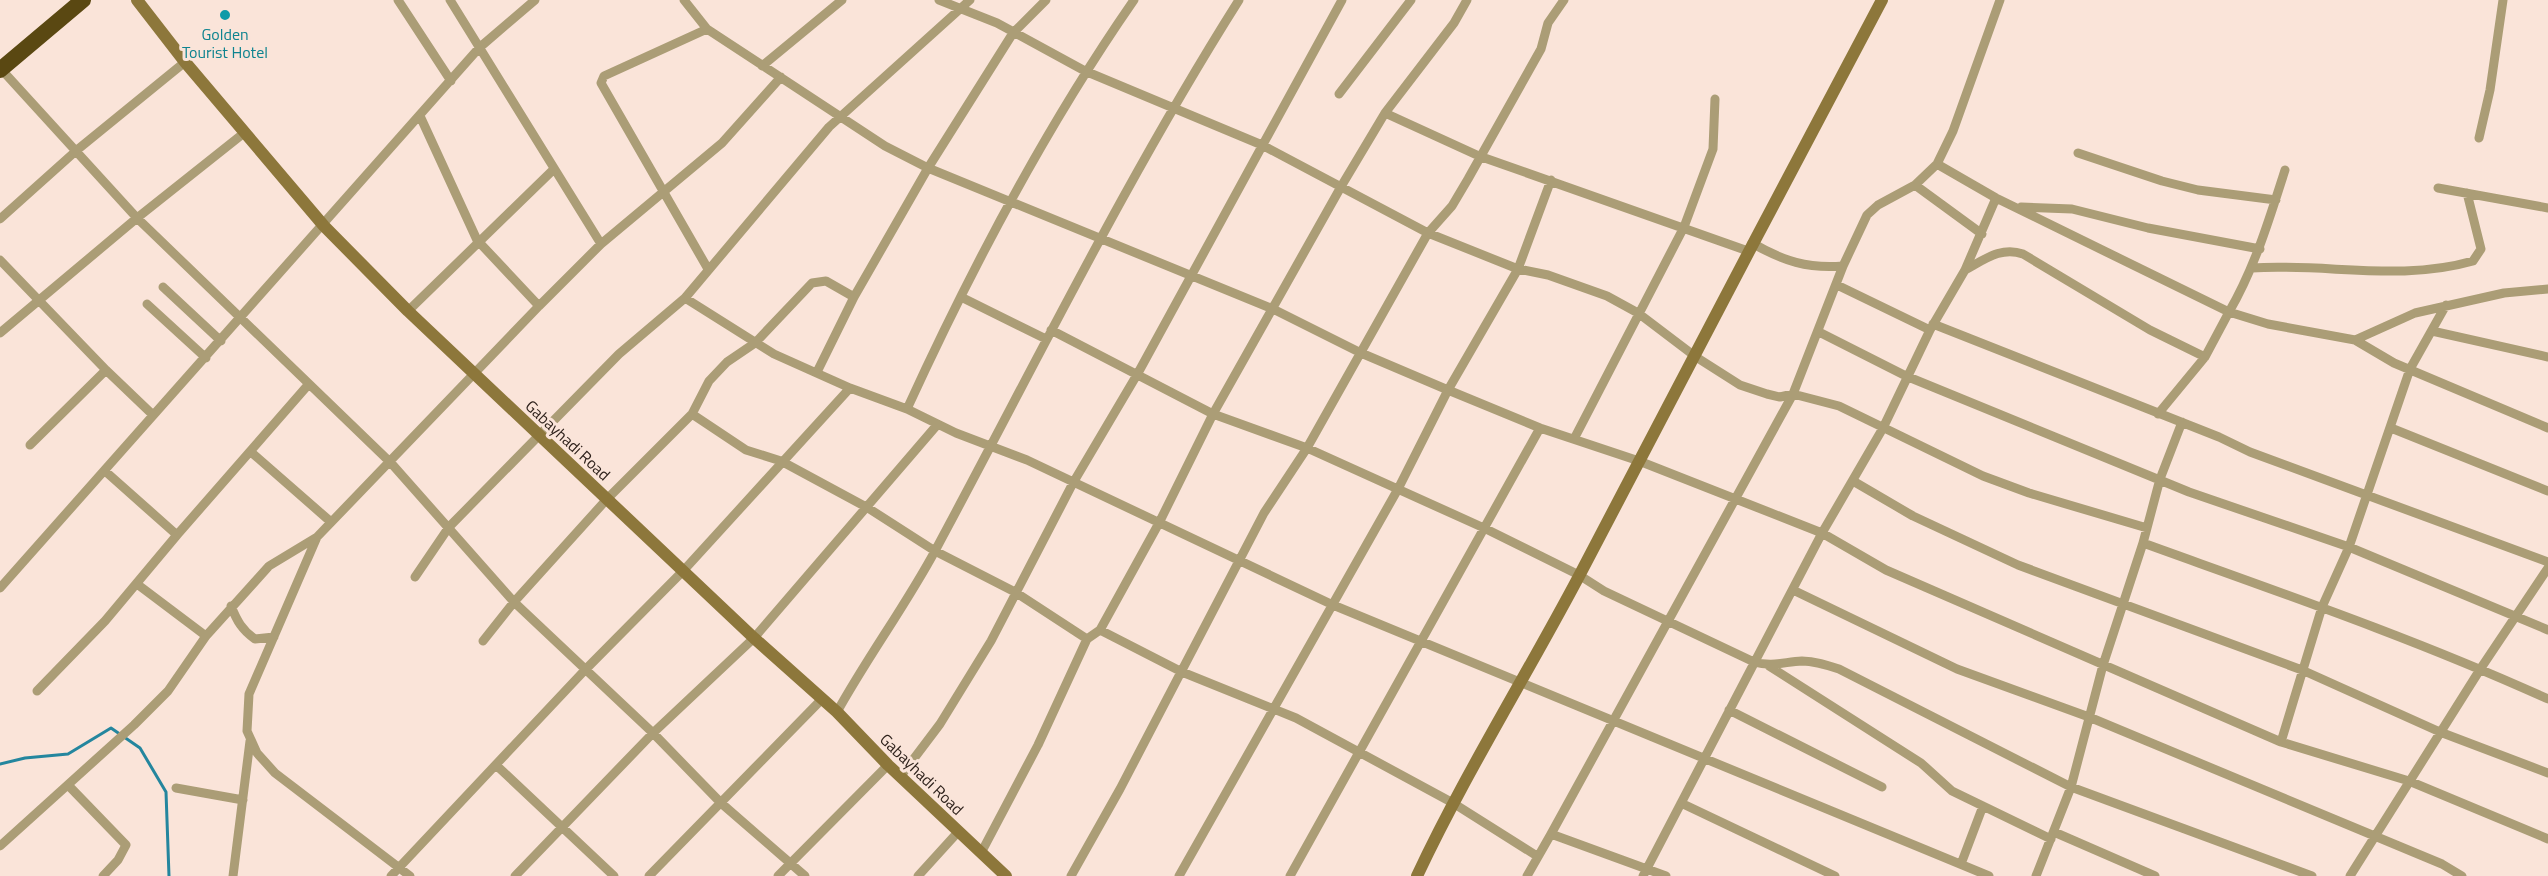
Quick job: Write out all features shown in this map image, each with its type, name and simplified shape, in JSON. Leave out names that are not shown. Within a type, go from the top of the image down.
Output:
[{"type":"highway","points":[[1,69],[83,0]]},
{"type":"street","name":"Gabayhadi Road","points":[[138,0],[185,62],[324,226],[408,311],[754,638],[837,712],[900,777],[1006,876]]},
{"type":"street","points":[[398,0],[451,81]]},
{"type":"street","points":[[450,0],[601,244]]},
{"type":"street","points":[[0,588],[324,226],[479,48],[535,0]]},
{"type":"street","points":[[684,0],[707,29],[885,146],[927,168],[1273,309],[1361,353],[1540,428],[1639,461],[1822,533],[1886,570],[2281,742],[2409,781],[2548,839]]},
{"type":"street","points":[[762,66],[842,0]]},
{"type":"street","points":[[939,0],[1013,33],[1085,71],[1262,145],[1342,185],[1428,233],[1518,269],[1579,284],[1607,296],[1638,313],[1696,357],[1754,390],[1780,397],[1793,394],[1839,406],[1983,476],[2030,493],[2147,528]]},
{"type":"street","points":[[415,577],[449,527],[619,354],[685,298],[708,268],[841,117],[970,0]]},
{"type":"street","points":[[817,372],[854,297],[927,168],[1013,33],[1046,0]]},
{"type":"street","points":[[908,409],[961,297],[1011,202],[1085,71],[1134,0]]},
{"type":"street","points":[[837,712],[863,664],[935,550],[1099,238],[1172,106],[1239,0]]},
{"type":"street","points":[[900,777],[940,724],[973,673],[1073,483],[1138,373],[1342,0]]},
{"type":"street","points":[[1339,94],[1410,0]]},
{"type":"street","points":[[981,853],[1038,746],[1087,639],[1100,630],[1159,523],[1213,414],[1342,185],[1385,113],[1454,23],[1467,0]]},
{"type":"street","points":[[1071,876],[1182,672],[1238,560],[1275,493],[1307,448],[1428,233],[1452,206],[1541,49],[1548,23],[1564,0]]},
{"type":"street","points":[[1417,876],[1453,803],[1523,682],[1696,357],[1750,247],[1882,0]]},
{"type":"street","points":[[1527,876],[1615,721],[1667,620],[1793,394],[1843,266],[1867,215],[1878,205],[1915,185],[1937,164],[1953,131],[2000,0]]},
{"type":"street","points":[[2479,138],[2490,90],[2504,0]]},
{"type":"street","points":[[707,29],[604,76],[602,83],[708,268]]},
{"type":"street","points":[[0,219],[77,150],[185,62]]},
{"type":"street","points":[[1,69],[137,218],[242,316],[308,385],[391,462],[514,602],[584,671],[652,733],[721,803],[805,876]]},
{"type":"street","points":[[0,846],[113,745],[168,691],[206,636],[269,566],[317,537],[601,244],[722,143],[781,77]]},
{"type":"street","points":[[1574,439],[1684,228],[1713,149],[1715,99]]},
{"type":"street","points":[[1385,113],[1479,156],[1684,228],[1750,247],[1791,263],[1806,266],[1843,266]]},
{"type":"street","points":[[420,116],[477,240],[539,306]]},
{"type":"street","points":[[0,333],[38,299],[244,133]]},
{"type":"street","points":[[2078,153],[2189,188],[2276,200]]},
{"type":"street","points":[[1937,164],[1996,198],[2229,312],[2268,324],[2355,340],[2374,353],[2548,428]]},
{"type":"street","points":[[408,311],[477,240],[554,169]]},
{"type":"street","points":[[2158,414],[2205,357],[2252,268],[2285,170]]},
{"type":"street","points":[[1179,876],[1398,489],[1448,390],[1518,269],[1551,180]]},
{"type":"street","points":[[1915,185],[1982,234]]},
{"type":"street","points":[[2438,188],[2548,208]]},
{"type":"street","points":[[2252,268],[2396,273],[2424,272],[2473,261],[2481,249],[2467,193]]},
{"type":"street","points":[[1645,872],[1822,533],[1883,428],[1906,376],[1965,270],[1996,198]]},
{"type":"street","points":[[2018,207],[2072,209],[2148,228],[2260,249]]},
{"type":"street","points":[[1965,270],[1996,253],[2014,250],[2150,330],[2205,357]]},
{"type":"street","points":[[0,260],[106,370],[153,415]]},
{"type":"street","points":[[483,641],[514,602],[607,499],[692,414],[717,372],[754,343],[812,283],[819,280],[826,281],[854,297]]},
{"type":"street","points":[[1837,285],[1932,327],[2182,422],[2250,452],[2548,562]]},
{"type":"street","points":[[163,287],[221,341]]},
{"type":"street","points":[[2355,340],[2415,313],[2504,293],[2548,288]]},
{"type":"street","points":[[961,297],[1138,373],[1213,414],[1307,448],[1484,528],[1579,575],[1604,591],[1754,662],[1769,666],[1921,763],[1952,791],[2052,836],[2155,876]]},
{"type":"street","points":[[685,298],[754,343],[850,388],[908,409],[937,425],[989,445],[1073,483],[1332,605],[1989,876]]},
{"type":"street","points":[[147,304],[206,358]]},
{"type":"street","points":[[2281,742],[2322,607],[2349,547],[2410,369],[2446,305]]},
{"type":"street","points":[[2432,331],[2548,357]]},
{"type":"street","points":[[1819,332],[1906,376],[2189,492],[2349,547],[2548,630]]},
{"type":"street","points":[[30,445],[106,370]]},
{"type":"street","points":[[37,691],[137,584],[308,385]]},
{"type":"street","points":[[391,876],[584,671],[684,570],[850,388]]},
{"type":"street","points":[[692,414],[746,450],[781,461],[868,508],[935,550],[1015,592],[1087,639]]},
{"type":"street","points":[[2036,876],[2071,787],[2103,665],[2143,543],[2160,479],[2182,422]]},
{"type":"street","points":[[515,876],[652,733],[754,638],[937,425]]},
{"type":"street","points":[[1290,876],[1540,428]]},
{"type":"street","points":[[2391,428],[2548,492]]},
{"type":"street","points":[[251,452],[331,522]]},
{"type":"street","points":[[105,471],[177,535]]},
{"type":"street","points":[[1853,481],[1913,516],[2018,565],[2302,670],[2440,732],[2548,773]]},
{"type":"street","points":[[317,537],[249,694],[246,718],[250,740],[256,753],[275,773],[410,876]]},
{"type":"street","points":[[2143,543],[2322,607],[2481,668],[2548,699]]},
{"type":"street","points":[[2350,876],[2481,668],[2548,568]]},
{"type":"street","points":[[137,584],[206,636]]},
{"type":"street","points":[[1792,590],[1957,669],[2089,717],[2442,864],[2462,876]]},
{"type":"street","points":[[231,606],[238,624],[246,633],[255,639],[274,637]]},
{"type":"street","points":[[1100,630],[1182,672],[1274,708],[1361,752],[1453,803],[1538,856]]},
{"type":"street","points":[[1769,666],[1801,661],[1817,662],[1839,669],[2071,787],[2312,876]]},
{"type":"street","points":[[650,876],[822,699]]},
{"type":"street","points":[[1729,710],[1882,787]]},
{"type":"street","points":[[233,876],[250,740]]},
{"type":"street","points":[[496,765],[614,876]]},
{"type":"street","points":[[778,876],[888,765]]},
{"type":"street","points":[[68,785],[126,845],[118,860],[103,876]]},
{"type":"street","points":[[176,788],[243,800]]},
{"type":"street","points":[[1681,803],[1835,876]]},
{"type":"street","points":[[1961,864],[1983,806]]},
{"type":"street","points":[[918,876],[958,832]]},
{"type":"street","points":[[1551,834],[1645,872],[1666,876]]},
{"type":"waterway","points":[[0,764],[25,758],[68,754],[111,728],[140,748],[166,792],[169,876]]},
{"type":"place","name":"Golden Tourist Hotel","points":[[225,15]]}]
